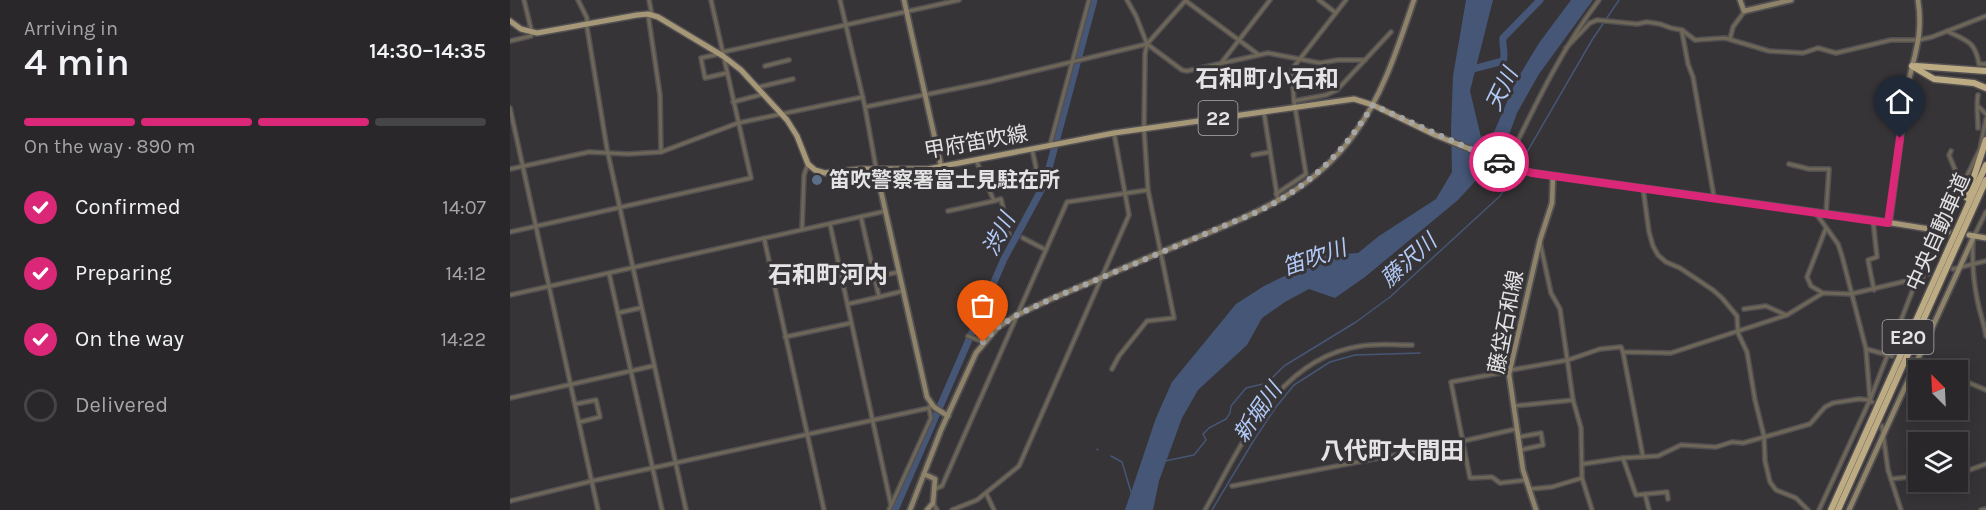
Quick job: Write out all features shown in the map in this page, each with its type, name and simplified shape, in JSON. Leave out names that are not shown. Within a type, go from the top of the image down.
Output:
[{"type":"highway","points":[[1912,66],[1986,71]]},
{"type":"highway","points":[[1912,66],[1934,79],[1974,83],[1986,88]]},
{"type":"highway","points":[[1949,247],[1981,160],[1986,140]]},
{"type":"highway","name":"中央自動車道","points":[[1831,510],[1986,165]]},
{"type":"highway","name":"中央自動車道","points":[[1838,510],[1986,180]]},
{"type":"main road","points":[[904,0],[941,166]]},
{"type":"main road","points":[[910,510],[945,415],[983,342],[998,327],[1017,315],[1278,202],[1302,187],[1331,162],[1375,106],[1394,60],[1414,0]]},
{"type":"main road","points":[[1740,0],[1744,11],[1791,0]]},
{"type":"main road","points":[[1888,223],[1903,118],[1921,26],[1918,0]]},
{"type":"main road","points":[[510,21],[531,33],[650,15],[722,54],[741,70],[792,126],[808,164]]},
{"type":"main road","name":"甲府笛吹線","points":[[808,164],[815,170],[825,172],[876,169],[918,170],[1114,133],[1264,111],[1295,104],[1349,99],[1375,106],[1507,166]]},
{"type":"main road","name":"22","points":[[1507,166],[1553,176],[1945,232]]},
{"type":"main road","points":[[876,169],[927,397],[931,406],[945,415]]},
{"type":"main road","name":"藤垈石和線","points":[[1536,510],[1516,429],[1510,372],[1540,240],[1552,203],[1553,176]]},
{"type":"main road","points":[[1915,360],[1972,236],[1986,238]]},
{"type":"main road","points":[[1850,510],[1908,376]]},
{"type":"main road","points":[[924,474],[934,479],[933,503],[927,510]]},
{"type":"street","points":[[510,41],[531,36],[524,0]]},
{"type":"street","points":[[578,0],[588,24],[609,153],[640,308],[686,510]]},
{"type":"street","points":[[649,0],[660,95],[661,152]]},
{"type":"street","points":[[510,231],[751,178],[711,0]]},
{"type":"street","points":[[840,0],[863,97],[876,169]]},
{"type":"street","points":[[727,73],[705,78],[701,58],[959,0]]},
{"type":"street","points":[[1051,144],[1089,0]]},
{"type":"street","points":[[1127,0],[1137,16],[1147,44],[1182,70],[1268,53],[1320,63],[1365,60]]},
{"type":"street","points":[[1112,369],[1119,356],[1147,321],[1174,318],[1148,190],[1144,129],[1144,54],[1147,44],[1185,0],[1259,55]]},
{"type":"street","points":[[1221,63],[1270,0]]},
{"type":"street","points":[[1319,0],[1336,13]]},
{"type":"street","points":[[1276,194],[1306,174],[1292,73],[1346,0]]},
{"type":"street","points":[[1507,166],[1547,82],[1566,48],[1599,0]]},
{"type":"street","points":[[1730,39],[1733,27],[1744,11]]},
{"type":"street","points":[[1566,48],[1590,23],[1600,21],[1660,24],[1682,30],[1695,40],[1730,39],[1769,51],[1803,52],[1818,48],[1836,53],[1891,40],[1919,40],[1986,16]]},
{"type":"street","points":[[1682,30],[1688,64],[1693,77],[1714,198]]},
{"type":"street","points":[[1947,31],[1972,44],[1976,48],[1979,64],[1986,64]]},
{"type":"street","points":[[1295,104],[1332,93],[1391,32]]},
{"type":"street","points":[[865,107],[1147,44]]},
{"type":"street","points":[[765,66],[789,60]]},
{"type":"street","points":[[757,88],[793,79]]},
{"type":"street","points":[[733,102],[764,94]]},
{"type":"street","points":[[1978,95],[1976,101],[1986,114]]},
{"type":"street","points":[[510,169],[589,152],[628,154],[661,152],[738,123],[863,97]]},
{"type":"street","points":[[1978,128],[1979,107]]},
{"type":"street","points":[[510,108],[598,510]]},
{"type":"street","points":[[1264,111],[1278,202]]},
{"type":"street","points":[[1819,510],[1871,401],[1917,279],[1945,232],[1967,182],[1980,149],[1986,119]]},
{"type":"street","points":[[952,510],[977,500],[1019,466],[1102,277],[1129,214],[1114,133]]},
{"type":"street","points":[[1032,149],[1037,172]]},
{"type":"street","points":[[1951,151],[1950,161],[1960,182],[1967,182]]},
{"type":"street","points":[[1253,155],[1270,152]]},
{"type":"street","points":[[976,160],[994,201]]},
{"type":"street","points":[[802,229],[804,175],[808,164]]},
{"type":"street","points":[[1789,164],[1809,169],[1829,169],[1826,214]]},
{"type":"street","points":[[1643,188],[1649,232],[1658,255],[1722,297],[1737,316],[1738,333],[1747,352],[1764,436],[1765,461],[1773,487],[1781,493],[1796,498],[1808,510]]},
{"type":"street","points":[[934,490],[942,486],[1067,202],[1148,190]]},
{"type":"street","points":[[948,211],[1001,199],[1009,234]]},
{"type":"street","points":[[510,295],[886,211]]},
{"type":"street","points":[[1815,212],[1838,244],[1842,256],[1866,349],[1871,401]]},
{"type":"street","points":[[1986,212],[1972,236],[1972,264],[1977,300],[1984,317],[1986,336]]},
{"type":"street","points":[[861,217],[879,297]]},
{"type":"street","points":[[1873,220],[1877,257],[1868,260],[1875,290]]},
{"type":"street","points":[[830,224],[891,505]]},
{"type":"street","points":[[1826,228],[1807,277],[1811,286],[1823,293],[1851,294],[1923,277]]},
{"type":"street","points":[[764,238],[824,510]]},
{"type":"street","points":[[1023,238],[1046,250]]},
{"type":"street","points":[[1540,240],[1551,293],[1560,309],[1573,400],[1581,428],[1582,478],[1592,510]]},
{"type":"street","points":[[1953,269],[1986,261]]},
{"type":"street","points":[[874,277],[899,272]]},
{"type":"street","points":[[609,273],[662,510]]},
{"type":"street","points":[[848,304],[903,291]]},
{"type":"street","points":[[1623,352],[1671,353],[1738,333],[1787,315],[1823,293]]},
{"type":"street","points":[[1744,309],[1766,306],[1787,315]]},
{"type":"street","points":[[618,313],[640,308]]},
{"type":"street","points":[[786,337],[852,323]]},
{"type":"street","points":[[968,336],[983,342]]},
{"type":"street","points":[[1205,510],[1260,414],[1301,370],[1329,354],[1361,345],[1412,345]]},
{"type":"street","points":[[1527,480],[1500,483],[1492,477],[1470,478],[1451,382],[1568,360],[1600,349],[1621,347],[1643,457]]},
{"type":"street","points":[[1866,349],[1890,355]]},
{"type":"street","points":[[510,399],[653,366]]},
{"type":"street","points":[[1968,382],[1986,390]]},
{"type":"street","points":[[1583,464],[1658,456],[1681,445],[1716,447],[1732,442],[1743,442],[1810,424],[1825,407],[1833,403],[1859,399],[1871,401]]},
{"type":"street","points":[[576,404],[596,400],[600,417],[580,422]]},
{"type":"street","points":[[1513,406],[1573,400]]},
{"type":"street","points":[[510,501],[592,481],[873,421],[931,406],[931,418],[889,510]]},
{"type":"street","points":[[1882,426],[1888,470],[1901,510]]},
{"type":"street","points":[[1232,486],[1463,442],[1516,429]]},
{"type":"street","points":[[1518,437],[1540,433],[1543,445],[1520,450]]},
{"type":"street","points":[[1623,458],[1635,495],[1667,492],[1668,499]]},
{"type":"street","points":[[1968,471],[1986,465]]},
{"type":"street","points":[[1891,479],[1908,477]]},
{"type":"street","points":[[1530,489],[1552,487],[1582,478]]},
{"type":"street","points":[[986,493],[994,510]]},
{"type":"street","points":[[1645,494],[1649,510]]},
{"type":"street","points":[[933,503],[937,510]]},
{"type":"street","points":[[1981,510],[1986,509]]},
{"type":"water","points":[[1466,0],[1493,0],[1470,91],[1481,137],[1494,132],[1516,81],[1539,43],[1571,0],[1593,0],[1539,74],[1517,113],[1503,151],[1458,200],[1365,277],[1335,298],[1309,289],[1262,318],[1247,345],[1198,390],[1182,418],[1159,481],[1153,510],[1125,510],[1156,418],[1172,382],[1236,304],[1264,286],[1328,255],[1358,253],[1379,236],[1436,199],[1452,172],[1453,76]]},
{"type":"waterway","name":"渋川","points":[[895,510],[1004,259],[1045,183],[1094,0]]},
{"type":"waterway","name":"天川","points":[[1469,70],[1503,61],[1503,38],[1540,0]]},
{"type":"waterway","name":"藤沢川","points":[[1519,166],[1592,40],[1619,0]]},
{"type":"waterway","name":"藤沢川","points":[[1165,461],[1194,455],[1206,440],[1203,434],[1226,419],[1231,406],[1246,388],[1267,383],[1284,366],[1356,322],[1390,297],[1500,196],[1516,170]]},
{"type":"waterway","name":"新堀川","points":[[1212,510],[1254,440],[1294,385],[1330,362],[1355,355],[1420,353]]},
{"type":"waterway","points":[[1111,456],[1122,462],[1131,492]]},
{"type":"tunnel","points":[[1923,277],[1936,273]]},
{"type":"way so far","points":[[983,342],[998,327],[1017,315],[1285,198],[1311,180],[1331,162],[1354,135],[1373,105],[1499,162]]},
{"type":"place","name":"笛吹警察署富士見駐在所","points":[[817,180]]},
{"type":"district","name":"石和町小石和","points":[[1267,79]]},
{"type":"district","name":"石和町河内","points":[[828,275]]},
{"type":"district","name":"八代町大間田","points":[[1392,451]]},
{"type":"route","points":[[1499,162],[1532,173],[1888,223],[1900,138]]},
{"type":"water label","name":"笛吹川","points":[[1314,257]]}]
